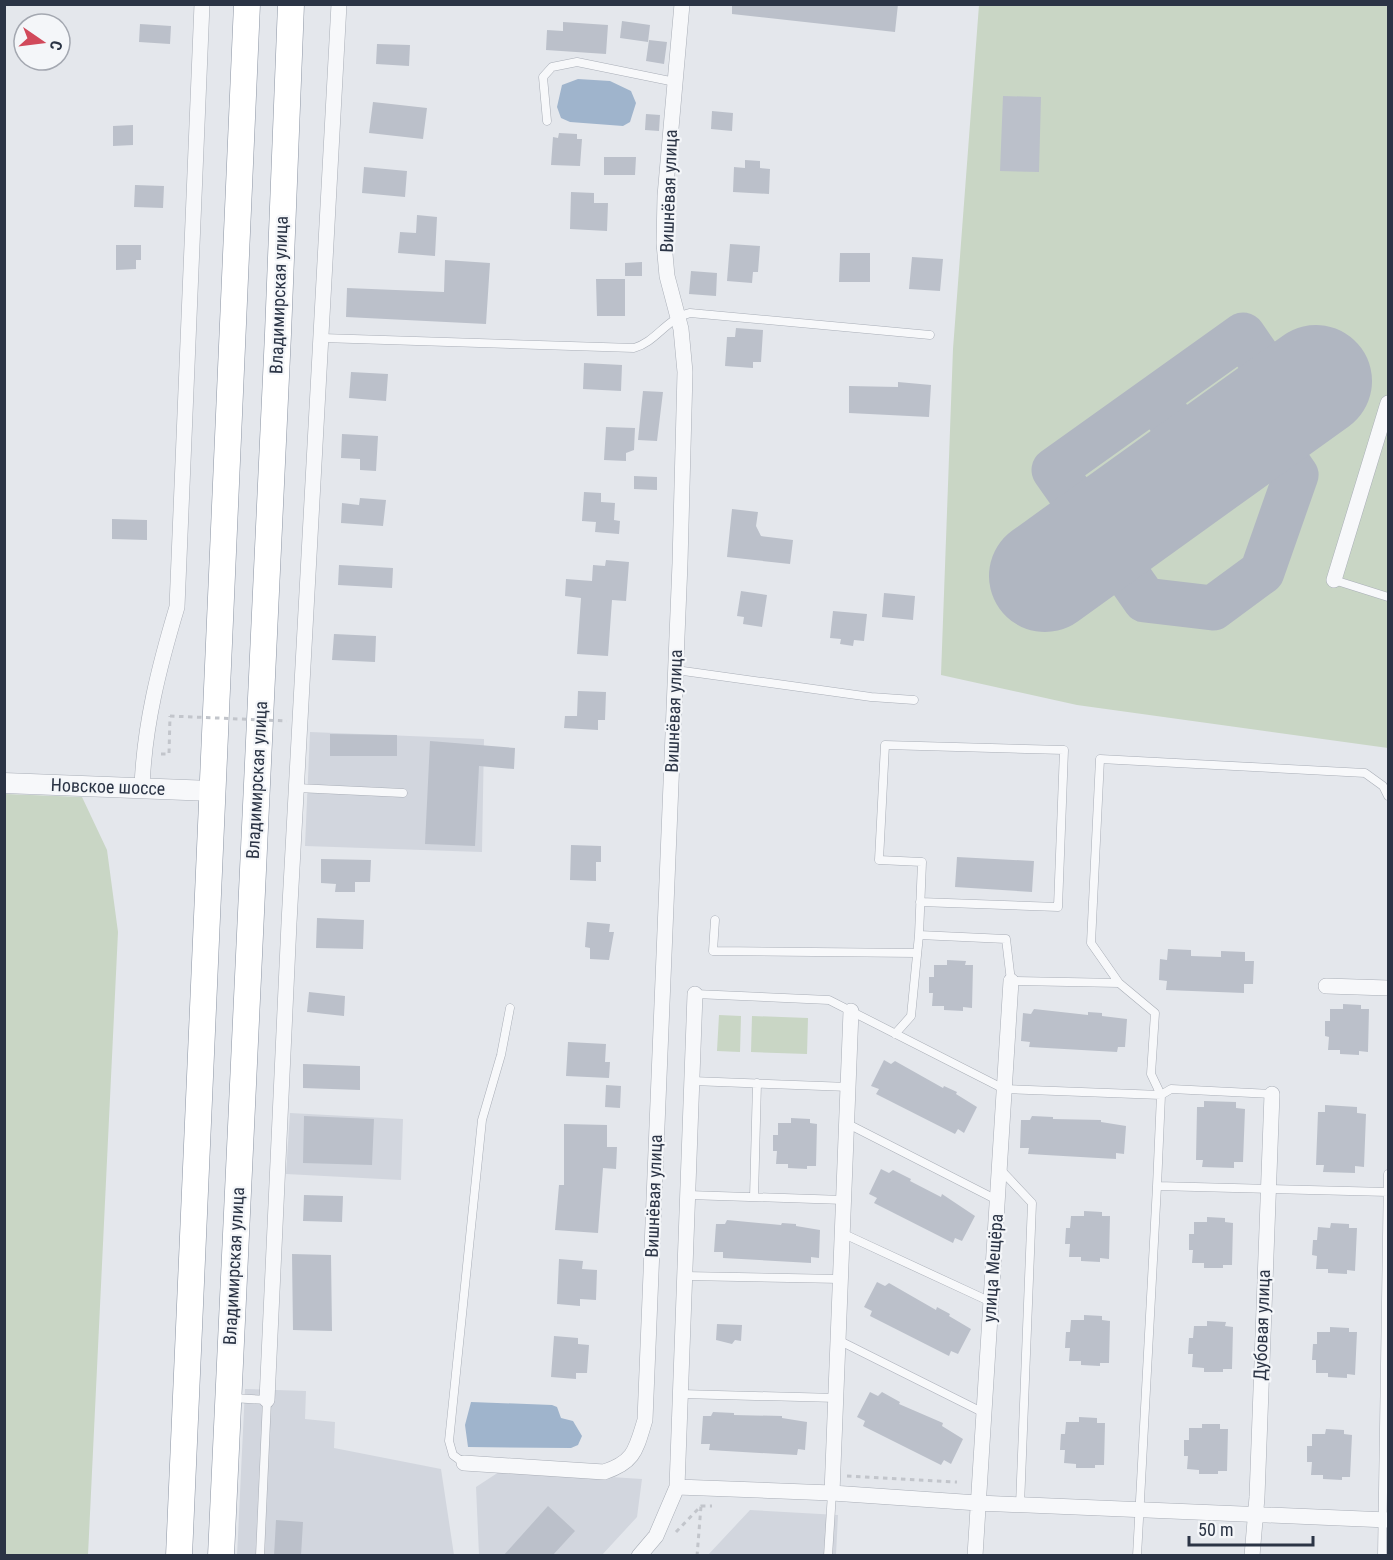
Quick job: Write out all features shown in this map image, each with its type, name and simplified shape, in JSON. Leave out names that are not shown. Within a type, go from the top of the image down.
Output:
[{"type":"highway","points":[[179,1556],[247,4]]},
{"type":"highway","name":"Владимирская улица","points":[[220,1556],[291,4]]},
{"type":"street","points":[[142,789],[143,753],[150,713],[161,662],[177,607],[202,4]]},
{"type":"street","points":[[267,1400],[339,4]]},
{"type":"street","name":"Вишнёвая улица","points":[[464,1463],[604,1472],[623,1466],[637,1447],[645,1420],[676,670],[685,372],[678,316],[667,276],[664,196],[682,4]]},
{"type":"street","points":[[1334,580],[1389,403]]},
{"type":"street","name":"Новское шоссе","points":[[4,783],[212,791]]},
{"type":"street","name":"улица Мещёра","points":[[975,1556],[1011,981]]},
{"type":"street","points":[[1326,986],[1389,988]]},
{"type":"street","points":[[639,1556],[656,1536],[677,1487],[695,994]]},
{"type":"street","points":[[832,1494],[852,1011]]},
{"type":"street","name":"Дубовая улица","points":[[1252,1556],[1256,1514],[1272,1094]]},
{"type":"street","points":[[677,1487],[1020,1505],[1386,1520]]},
{"type":"lane","points":[[548,121],[543,78],[552,67],[577,62],[675,82]]},
{"type":"lane","points":[[322,338],[634,348],[644,346],[678,316],[690,313],[930,335]]},
{"type":"lane","points":[[1334,580],[1389,597]]},
{"type":"lane","points":[[676,670],[871,697],[914,700]]},
{"type":"lane","points":[[895,1034],[912,1016],[919,935],[921,862],[879,860],[885,745],[1064,750],[1058,907],[920,902]]},
{"type":"lane","points":[[1137,1556],[1161,1095],[1152,1074],[1155,1013],[1119,983],[1091,943],[1100,759],[1365,773],[1383,786],[1389,796]]},
{"type":"lane","points":[[297,788],[404,793]]},
{"type":"lane","points":[[715,920],[712,951],[917,953]]},
{"type":"lane","points":[[919,935],[1006,939],[1011,981],[1119,983]]},
{"type":"lane","points":[[695,994],[829,1000],[1004,1089],[1161,1095],[1170,1089],[1272,1094]]},
{"type":"lane","points":[[464,1463],[453,1455],[449,1441],[473,1197],[482,1120],[501,1055],[510,1008]]},
{"type":"lane","points":[[692,1081],[849,1087]]},
{"type":"lane","points":[[754,1197],[757,1083]]},
{"type":"lane","points":[[848,1124],[997,1200]]},
{"type":"lane","points":[[999,1168],[1032,1203],[1020,1505]]},
{"type":"lane","points":[[1382,1556],[1386,1520],[1389,1174]]},
{"type":"lane","points":[[1157,1186],[1388,1192]]},
{"type":"lane","points":[[688,1195],[845,1200]]},
{"type":"lane","points":[[844,1234],[991,1302]]},
{"type":"lane","points":[[685,1276],[842,1279]]},
{"type":"lane","points":[[840,1341],[984,1413]]},
{"type":"lane","points":[[681,1394],[837,1398]]},
{"type":"lane","points":[[228,1398],[267,1400],[260,1556]]},
{"type":"lane","points":[[828,1556],[832,1494]]},
{"type":"path","points":[[169,754],[170,716],[287,721]]},
{"type":"path","points":[[833,1475],[957,1482]]},
{"type":"path","points":[[670,1538],[701,1506],[697,1556]]},
{"type":"shaded area","points":[[310,732],[484,739],[482,852],[305,846]]},
{"type":"shaded area","points":[[290,1113],[403,1119],[401,1180],[286,1174]]},
{"type":"shaded area","points":[[245,1389],[306,1391],[305,1419],[335,1422],[334,1448],[441,1469],[454,1555],[237,1556]]},
{"type":"shaded area","points":[[502,1470],[642,1479],[637,1517],[602,1555],[479,1555],[476,1487]]},
{"type":"shaded area","points":[[750,1510],[838,1515],[836,1555],[707,1556]]},
{"type":"green space","points":[[979,5],[1388,5],[1388,748],[1077,705],[941,675],[953,349]]},
{"type":"green space","points":[[5,794],[82,797],[107,850],[118,932],[88,1555],[5,1555]]},
{"type":"green space","points":[[719,1015],[741,1016],[740,1052],[717,1051]]},
{"type":"green space","points":[[752,1016],[808,1018],[807,1054],[751,1052]]},
{"type":"water","points":[[578,79],[610,81],[631,91],[636,103],[630,122],[623,126],[570,122],[561,118],[557,107],[562,85]]},
{"type":"water","points":[[471,1402],[552,1405],[557,1407],[561,1418],[573,1421],[582,1436],[578,1445],[571,1448],[468,1447],[465,1425]]},
{"type":"building","points":[[732,4],[898,4],[895,32],[732,14]]},
{"type":"building","points":[[622,21],[650,25],[648,42],[620,38]]},
{"type":"building","points":[[563,22],[608,25],[606,54],[546,50],[547,30],[563,31]]},
{"type":"building","points":[[140,24],[171,26],[170,44],[139,42]]},
{"type":"building","points":[[649,40],[667,42],[664,64],[646,61]]},
{"type":"building","points":[[377,44],[410,45],[409,66],[376,64]]},
{"type":"building","points":[[1003,96],[1041,97],[1039,172],[1000,171]]},
{"type":"building","points":[[373,102],[427,108],[423,139],[369,133]]},
{"type":"building","points":[[712,111],[733,113],[732,131],[711,129]]},
{"type":"building","points":[[646,114],[660,115],[659,131],[645,130]]},
{"type":"building","points":[[133,125],[133,145],[113,146],[113,126]]},
{"type":"building","points":[[559,133],[577,134],[577,139],[582,139],[580,166],[551,165],[553,137],[558,138]]},
{"type":"building","points":[[604,157],[636,157],[635,175],[604,175]]},
{"type":"building","points":[[745,160],[760,161],[760,168],[770,169],[769,194],[733,192],[734,167],[745,168]]},
{"type":"building","points":[[364,167],[407,171],[405,197],[362,193]]},
{"type":"building","points":[[135,185],[164,186],[163,208],[134,207]]},
{"type":"building","points":[[571,192],[594,193],[594,203],[608,203],[607,231],[570,229]]},
{"type":"building","points":[[417,215],[437,217],[435,256],[398,253],[400,232],[416,233]]},
{"type":"building","points":[[730,244],[760,246],[758,272],[753,272],[752,283],[727,281]]},
{"type":"building","points":[[116,245],[141,245],[141,260],[136,260],[136,269],[116,270]]},
{"type":"building","points":[[840,253],[870,253],[870,282],[839,282]]},
{"type":"building","points":[[912,257],[943,259],[940,291],[909,289]]},
{"type":"building","points":[[445,260],[490,263],[486,324],[346,317],[347,288],[444,292]]},
{"type":"building","points":[[642,262],[642,276],[625,276],[625,263]]},
{"type":"building","points":[[691,271],[717,273],[716,296],[689,294]]},
{"type":"building","points":[[596,279],[625,279],[625,316],[597,316]]},
{"type":"building","points":[[736,328],[763,330],[761,362],[753,362],[753,368],[725,366],[727,337],[735,337]]},
{"type":"building","points":[[584,363],[622,365],[621,391],[583,389]]},
{"type":"building","points":[[351,372],[388,374],[386,401],[349,398]]},
{"type":"building","points":[[898,382],[931,385],[929,417],[849,413],[849,386],[898,387]]},
{"type":"building","points":[[643,391],[663,392],[657,441],[638,440]]},
{"type":"building","points":[[606,427],[635,428],[634,450],[626,453],[626,461],[604,460]]},
{"type":"building","points":[[342,434],[378,436],[376,471],[360,470],[360,459],[341,458]]},
{"type":"building","points":[[634,476],[657,477],[657,490],[634,489]]},
{"type":"building","points":[[584,492],[601,493],[601,502],[615,503],[614,520],[620,521],[619,534],[595,532],[596,522],[582,521]]},
{"type":"building","points":[[360,498],[386,500],[383,526],[341,523],[342,503],[359,505]]},
{"type":"building","points":[[732,509],[758,512],[756,526],[761,536],[793,540],[790,564],[727,557]]},
{"type":"building","points":[[112,519],[147,520],[147,540],[112,539]]},
{"type":"building","points":[[606,560],[629,562],[626,601],[612,600],[608,656],[577,654],[581,598],[565,596],[566,579],[592,581],[593,565],[605,566]]},
{"type":"building","points":[[339,565],[393,568],[392,588],[338,585]]},
{"type":"building","points":[[741,591],[767,595],[762,627],[743,624],[744,617],[737,616]]},
{"type":"building","points":[[884,593],[915,596],[913,620],[882,617]]},
{"type":"building","points":[[833,611],[867,614],[864,641],[854,640],[853,646],[840,644],[841,639],[830,638]]},
{"type":"building","points":[[334,634],[376,636],[375,662],[332,660]]},
{"type":"building","points":[[578,691],[606,692],[605,720],[598,720],[598,730],[564,728],[565,716],[577,716]]},
{"type":"building","points":[[330,734],[397,735],[397,756],[330,756]]},
{"type":"building","points":[[430,741],[515,748],[514,769],[479,766],[475,846],[425,844]]},
{"type":"building","points":[[571,845],[601,846],[601,862],[596,862],[596,881],[570,880]]},
{"type":"building","points":[[957,857],[1034,861],[1032,892],[955,887]]},
{"type":"building","points":[[321,859],[371,860],[370,882],[355,882],[355,892],[335,892],[336,884],[321,883]]},
{"type":"building","points":[[317,918],[364,920],[363,949],[316,948]]},
{"type":"building","points":[[587,922],[610,924],[609,932],[614,932],[609,960],[590,959],[590,948],[585,947]]},
{"type":"building","points":[[1168,949],[1191,950],[1191,956],[1221,957],[1221,951],[1245,952],[1245,961],[1254,961],[1253,984],[1244,984],[1244,993],[1166,990],[1167,981],[1159,980],[1160,959],[1167,960]]},
{"type":"building","points":[[947,960],[966,961],[965,965],[973,965],[972,1008],[963,1007],[963,1011],[944,1010],[944,1006],[932,1006],[933,993],[929,993],[929,977],[934,977],[934,965],[947,965]]},
{"type":"building","points":[[309,992],[345,996],[344,1016],[307,1012]]},
{"type":"building","points":[[1343,1004],[1361,1005],[1361,1009],[1369,1009],[1368,1052],[1359,1051],[1359,1055],[1340,1054],[1340,1050],[1328,1050],[1329,1037],[1325,1036],[1325,1021],[1330,1021],[1330,1009],[1343,1009]]},
{"type":"building","points":[[1034,1009],[1088,1015],[1088,1012],[1102,1013],[1102,1016],[1127,1019],[1125,1047],[1118,1047],[1117,1052],[1029,1047],[1030,1042],[1021,1041],[1023,1013],[1031,1014]]},
{"type":"building","points":[[568,1042],[606,1044],[605,1062],[610,1062],[609,1078],[566,1076]]},
{"type":"building","points":[[884,1060],[891,1064],[895,1061],[943,1088],[944,1086],[957,1092],[956,1094],[977,1107],[964,1133],[958,1129],[955,1134],[876,1094],[879,1089],[871,1086]]},
{"type":"building","points":[[303,1064],[360,1066],[360,1090],[303,1088]]},
{"type":"building","points":[[606,1085],[621,1086],[620,1108],[605,1107]]},
{"type":"building","points":[[1204,1101],[1236,1102],[1236,1108],[1245,1109],[1243,1162],[1234,1162],[1234,1168],[1202,1167],[1203,1160],[1196,1160],[1197,1107],[1204,1107]]},
{"type":"building","points":[[1325,1105],[1357,1107],[1357,1113],[1366,1114],[1364,1167],[1355,1166],[1355,1173],[1323,1172],[1324,1165],[1316,1165],[1318,1112],[1325,1112]]},
{"type":"building","points":[[304,1116],[374,1119],[372,1165],[303,1163]]},
{"type":"building","points":[[1032,1116],[1101,1120],[1101,1122],[1126,1126],[1124,1154],[1116,1153],[1116,1159],[1028,1154],[1029,1148],[1020,1148],[1021,1120],[1030,1120]]},
{"type":"building","points":[[791,1118],[810,1119],[810,1123],[817,1124],[816,1166],[807,1166],[807,1169],[788,1168],[788,1164],[776,1164],[777,1151],[773,1151],[773,1135],[778,1135],[778,1123],[791,1123]]},
{"type":"building","points":[[564,1124],[607,1125],[607,1147],[617,1147],[616,1169],[603,1168],[598,1233],[555,1230],[559,1185],[564,1185]]},
{"type":"building","points":[[881,1169],[889,1173],[893,1170],[941,1197],[942,1194],[975,1216],[962,1241],[955,1238],[953,1243],[874,1203],[877,1198],[869,1194]]},
{"type":"building","points":[[304,1195],[343,1196],[342,1222],[303,1221]]},
{"type":"building","points":[[1084,1211],[1102,1212],[1102,1216],[1110,1216],[1109,1259],[1100,1258],[1100,1262],[1081,1261],[1081,1257],[1069,1257],[1070,1244],[1065,1244],[1066,1228],[1070,1228],[1071,1216],[1084,1216]]},
{"type":"building","points":[[1207,1217],[1225,1218],[1225,1222],[1233,1223],[1232,1265],[1223,1265],[1223,1268],[1204,1268],[1204,1263],[1192,1263],[1193,1250],[1189,1250],[1189,1234],[1194,1234],[1194,1222],[1207,1222]]},
{"type":"building","points":[[727,1220],[781,1225],[782,1223],[796,1224],[796,1226],[820,1230],[819,1258],[811,1257],[811,1263],[723,1258],[723,1252],[714,1252],[716,1224],[725,1224]]},
{"type":"building","points":[[1331,1223],[1349,1224],[1349,1228],[1357,1228],[1355,1271],[1347,1270],[1347,1274],[1328,1273],[1328,1269],[1316,1269],[1317,1256],[1312,1255],[1313,1240],[1317,1240],[1318,1227],[1330,1228]]},
{"type":"building","points":[[292,1254],[331,1255],[332,1331],[293,1330]]},
{"type":"building","points":[[559,1259],[583,1261],[582,1269],[597,1270],[596,1300],[580,1299],[580,1306],[557,1304]]},
{"type":"building","points":[[877,1282],[885,1286],[889,1283],[936,1310],[937,1307],[971,1329],[958,1354],[951,1351],[949,1356],[870,1316],[872,1311],[864,1307]]},
{"type":"building","points":[[1084,1315],[1102,1316],[1102,1320],[1110,1321],[1109,1363],[1100,1363],[1100,1366],[1081,1365],[1081,1361],[1069,1361],[1070,1348],[1065,1348],[1066,1332],[1070,1332],[1071,1320],[1084,1320]]},
{"type":"building","points":[[1207,1321],[1226,1322],[1225,1326],[1233,1327],[1232,1369],[1223,1369],[1223,1372],[1204,1372],[1204,1368],[1192,1367],[1193,1354],[1188,1354],[1189,1338],[1193,1338],[1194,1326],[1207,1326]]},
{"type":"building","points":[[717,1324],[742,1325],[741,1341],[735,1340],[732,1344],[716,1340]]},
{"type":"building","points":[[1330,1327],[1349,1328],[1349,1332],[1357,1332],[1355,1375],[1347,1374],[1347,1378],[1328,1377],[1328,1373],[1316,1373],[1316,1360],[1312,1360],[1313,1344],[1317,1344],[1317,1332],[1330,1332]]},
{"type":"building","points":[[554,1336],[578,1338],[578,1344],[589,1345],[587,1373],[576,1373],[576,1379],[551,1377]]},
{"type":"building","points":[[870,1392],[878,1396],[882,1392],[900,1402],[899,1404],[943,1423],[942,1426],[963,1439],[951,1464],[944,1460],[941,1465],[863,1426],[865,1421],[857,1417]]},
{"type":"building","points":[[713,1412],[782,1416],[782,1418],[807,1422],[805,1450],[798,1449],[797,1455],[709,1450],[710,1444],[701,1444],[703,1416],[711,1416]]},
{"type":"building","points":[[1079,1417],[1097,1418],[1097,1423],[1105,1423],[1104,1465],[1095,1465],[1095,1468],[1076,1468],[1076,1464],[1064,1463],[1065,1450],[1060,1450],[1061,1434],[1065,1434],[1066,1422],[1079,1422]]},
{"type":"building","points":[[1202,1424],[1220,1424],[1220,1429],[1228,1429],[1227,1471],[1218,1471],[1218,1474],[1199,1474],[1199,1470],[1187,1469],[1188,1456],[1184,1456],[1184,1440],[1189,1440],[1189,1428],[1202,1428]]},
{"type":"building","points":[[1326,1429],[1344,1430],[1344,1434],[1352,1435],[1350,1477],[1342,1477],[1342,1480],[1323,1479],[1323,1475],[1311,1475],[1312,1462],[1307,1462],[1307,1446],[1312,1446],[1312,1434],[1325,1434]]},
{"type":"building","points":[[548,1506],[575,1531],[552,1556],[503,1556]]},
{"type":"building","points":[[276,1520],[303,1522],[301,1556],[274,1556]]},
{"type":"taxiway","points":[[1260,423],[1296,475],[1262,572],[1213,608],[1145,600],[1054,470],[1243,335],[1289,402]]},
{"type":"taxiway","points":[[1155,398],[1201,464]]},
{"type":"runway","points":[[1045,576],[1316,381]]}]
